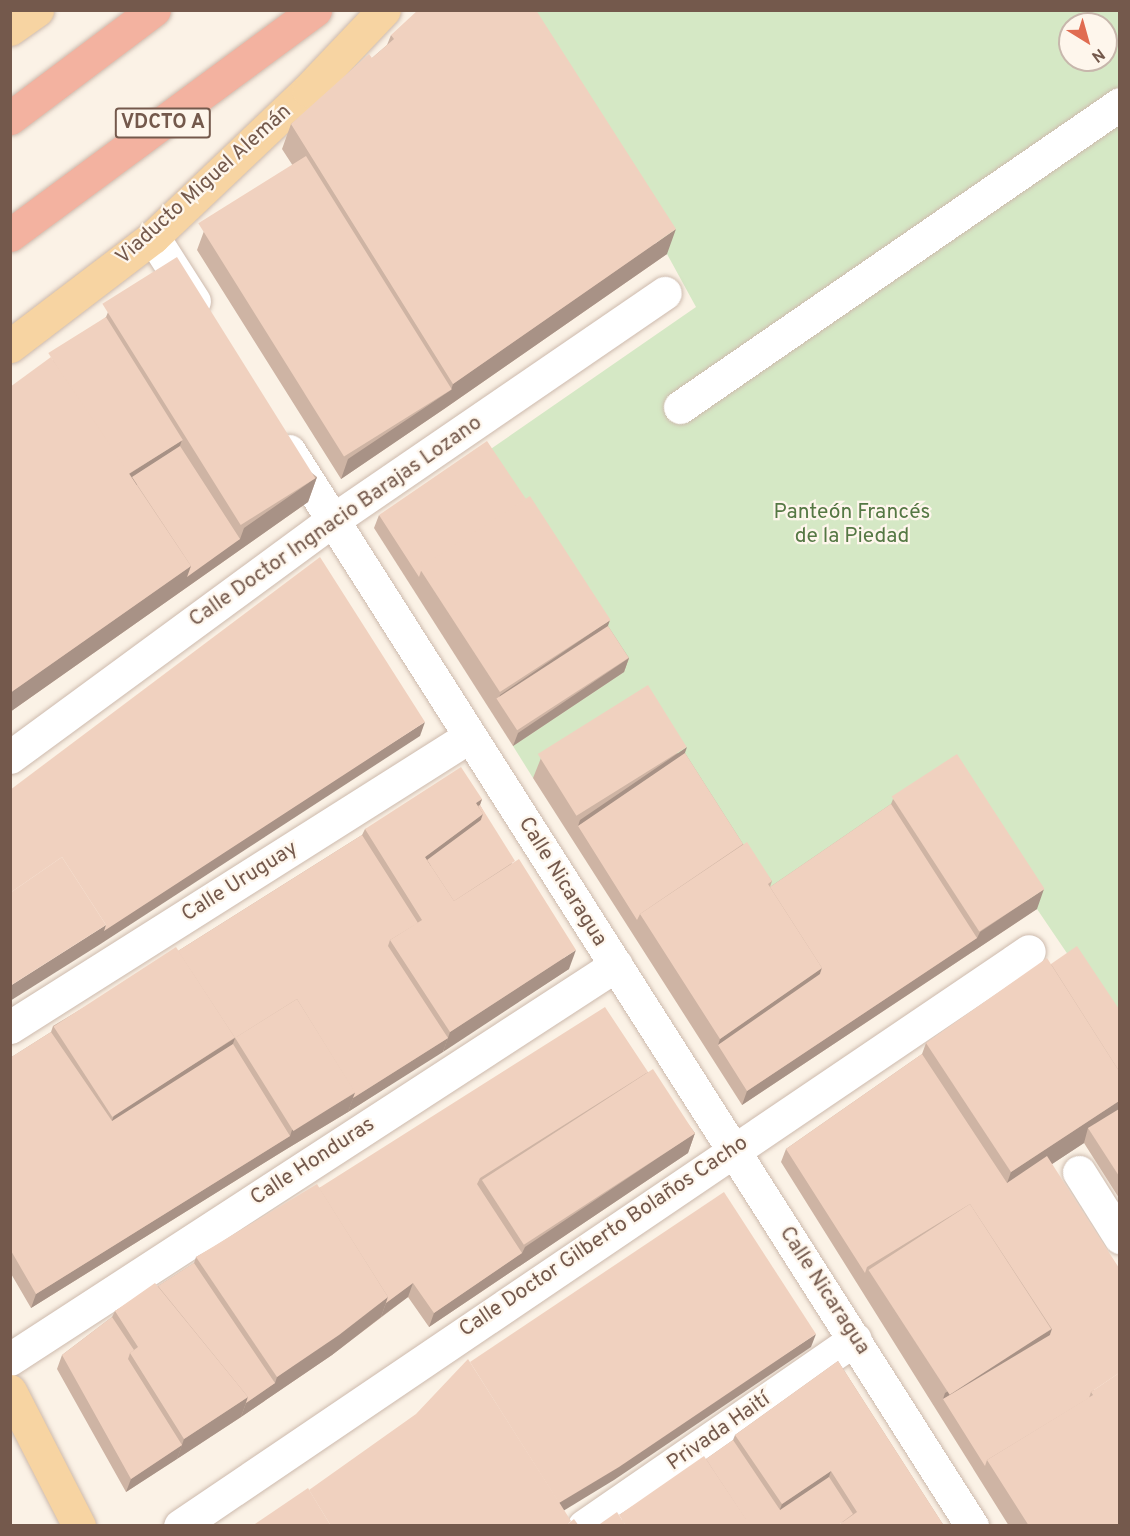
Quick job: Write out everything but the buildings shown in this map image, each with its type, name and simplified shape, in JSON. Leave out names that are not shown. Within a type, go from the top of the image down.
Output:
[{"type":"highway","points":[[10,118],[154,10]]},
{"type":"highway","name":"VDCTO A","points":[[10,235],[315,10]]},
{"type":"main road","points":[[10,29],[37,10]]},
{"type":"main road","name":"Viaducto Miguel Alemán","points":[[10,346],[153,237],[308,90],[384,10]]},
{"type":"main road","points":[[10,1391],[79,1526]]},
{"type":"street","points":[[680,407],[1119,104]]},
{"type":"street","points":[[153,237],[209,325]]},
{"type":"street","name":"Calle Doctor Ingnacio Barajas Lozano","points":[[10,757],[333,520],[665,293]]},
{"type":"street","name":"Calle Nicaragua","points":[[271,422],[972,1526]]},
{"type":"street","name":"Calle Uruguay","points":[[10,1027],[470,736]]},
{"type":"street","name":"Calle Doctor Gilberto Bolaños Cacho","points":[[180,1526],[1029,951]]},
{"type":"street","name":"Calle Honduras","points":[[10,1359],[616,965]]},
{"type":"street","points":[[1078,1172],[1119,1237]]},
{"type":"street","name":"Privada Haití","points":[[584,1526],[855,1339]]},
{"type":"green space","name":"Panteón Francés de la Piedad","points":[[512,11],[1119,11],[1119,1030],[1037,909],[765,901],[641,705],[533,778],[513,746],[482,455],[696,307],[667,254]]}]
